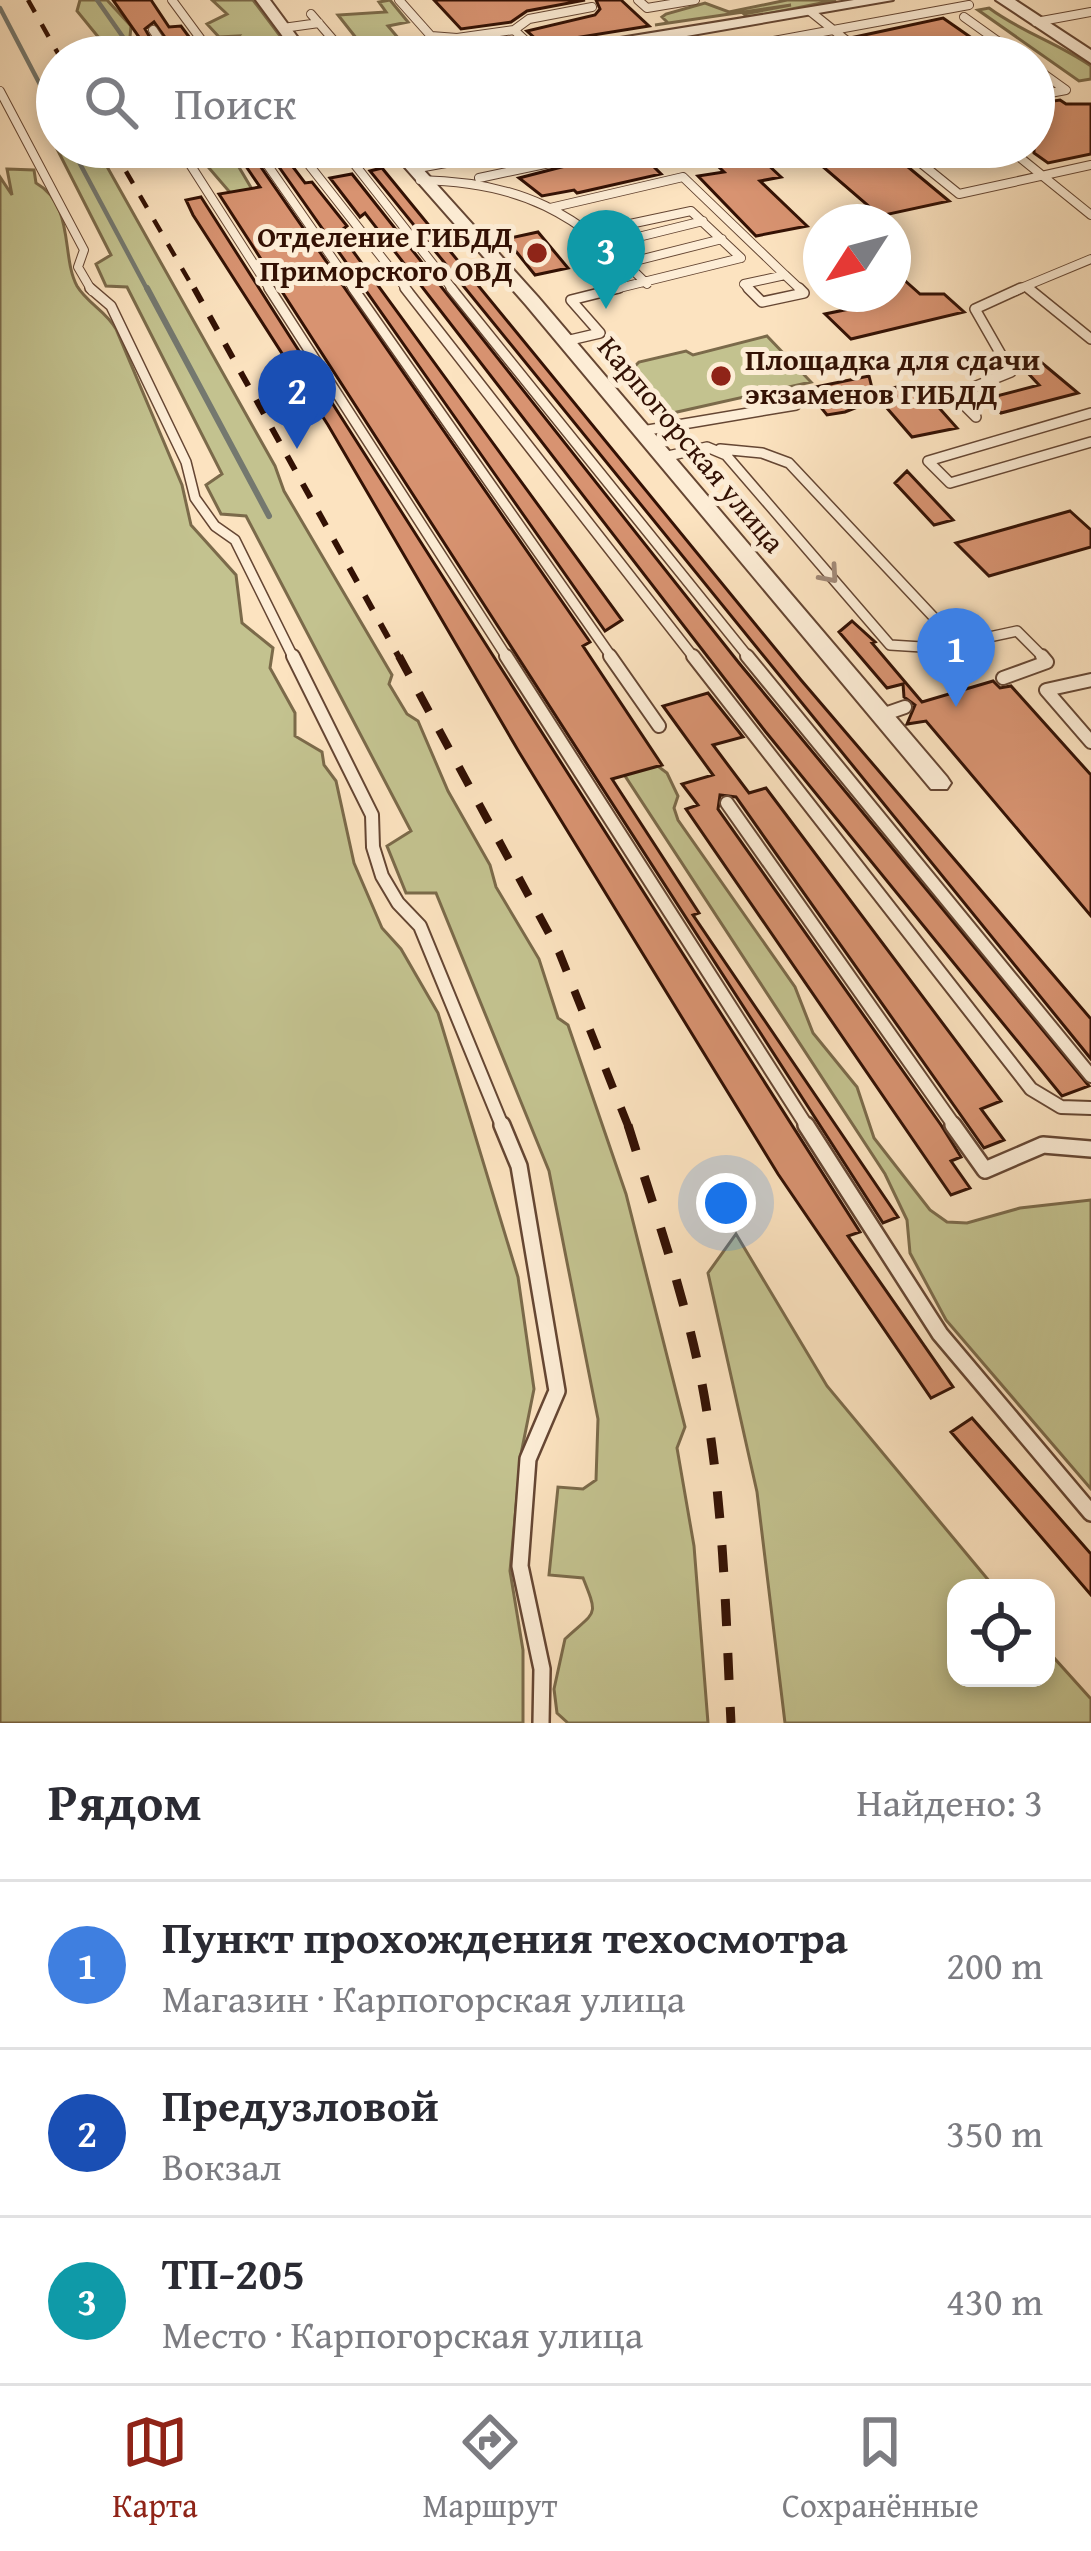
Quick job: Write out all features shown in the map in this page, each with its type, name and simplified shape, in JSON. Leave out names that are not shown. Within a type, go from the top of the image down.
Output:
[{"type":"street","points":[[262,0],[289,36]]},
{"type":"street","points":[[670,36],[885,0]]},
{"type":"street","points":[[1004,0],[1091,58]]},
{"type":"street","name":"Карпогорская улица","points":[[411,168],[566,341],[939,783]]},
{"type":"lane","points":[[172,0],[199,36]]},
{"type":"lane","points":[[399,0],[431,36]]},
{"type":"lane","points":[[638,0],[647,8],[695,0]]},
{"type":"lane","points":[[796,36],[969,5]]},
{"type":"lane","points":[[471,36],[514,30],[529,19],[592,7]]},
{"type":"lane","points":[[811,12],[841,36]]},
{"type":"lane","points":[[1036,22],[1091,12]]},
{"type":"lane","points":[[311,14],[331,36]]},
{"type":"lane","points":[[964,17],[991,36]]},
{"type":"lane","points":[[283,28],[320,23]]},
{"type":"lane","points":[[153,29],[158,36]]},
{"type":"lane","points":[[514,30],[520,36]]},
{"type":"lane","points":[[1071,45],[1091,41]]},
{"type":"lane","points":[[0,91],[36,159]]},
{"type":"lane","points":[[927,168],[959,194],[1091,165]]},
{"type":"lane","points":[[41,168],[84,250],[78,267],[94,295],[111,306],[186,462],[187,478],[210,527],[235,541],[372,815],[369,843],[396,907],[420,926],[519,1166],[557,1391],[528,1459],[520,1566],[542,1669],[542,1723]]},
{"type":"lane","points":[[192,168],[940,1334],[1091,1513]]},
{"type":"lane","points":[[270,168],[659,726]]},
{"type":"lane","points":[[311,168],[1031,1089],[1060,1107],[1091,1108]]},
{"type":"lane","points":[[357,168],[579,451],[1091,1076]]},
{"type":"lane","points":[[416,175],[446,168]]},
{"type":"lane","points":[[472,180],[527,168]]},
{"type":"lane","points":[[1032,168],[1091,215]]},
{"type":"lane","points":[[416,175],[509,186],[597,231],[647,284]]},
{"type":"lane","points":[[550,208],[683,177],[804,292],[762,302],[744,284],[786,275]]},
{"type":"lane","points":[[566,341],[600,333],[571,301],[741,258],[692,211],[597,231]]},
{"type":"lane","points":[[610,244],[703,220]]},
{"type":"lane","points":[[627,263],[722,239]]},
{"type":"lane","points":[[976,417],[954,395],[1011,372],[975,309],[1091,259]]},
{"type":"lane","points":[[1026,286],[1091,339]]},
{"type":"lane","points":[[642,431],[796,405]]},
{"type":"lane","points":[[1091,413],[928,461],[950,483],[1091,442]]},
{"type":"lane","points":[[664,457],[707,447],[762,453],[789,464],[940,624]]},
{"type":"lane","points":[[707,447],[726,455],[890,645],[914,651],[962,646],[1017,631],[1047,662],[1003,678]]},
{"type":"lane","points":[[1091,680],[1046,690],[1091,742]]},
{"type":"lane","points":[[882,716],[905,706]]},
{"type":"lane","points":[[727,803],[985,1170],[1043,1145],[1091,1149]]},
{"type":"shaded area","points":[[80,0],[107,0],[131,26],[130,36],[97,36],[77,11]]},
{"type":"shaded area","points":[[212,0],[253,0],[280,36],[218,36],[207,24],[227,14]]},
{"type":"shaded area","points":[[390,0],[408,22],[388,26],[396,36],[355,36],[338,15],[386,12],[379,2]]},
{"type":"shaded area","points":[[787,0],[836,0],[748,18],[744,14],[791,5],[655,25],[668,23],[662,17],[666,14],[705,3],[729,12]]},
{"type":"shaded area","points":[[989,8],[1038,36],[1015,36],[978,10]]},
{"type":"shaded area","points":[[1055,45],[1091,66],[1091,79],[1079,81],[1055,64]]},
{"type":"shaded area","points":[[67,168],[108,168],[275,466],[284,491],[392,675],[389,684],[407,714],[418,721],[448,791],[490,865],[496,887],[539,959],[558,1018],[568,1025],[626,1194],[685,1427],[677,1448],[694,1546],[708,1723],[568,1723],[557,1713],[554,1689],[565,1639],[589,1618],[593,1607],[583,1578],[549,1575],[558,1487],[583,1489],[596,1480],[598,1419],[549,1171],[436,893],[406,893],[387,846],[411,831],[246,516],[221,514],[206,485],[222,474],[127,287],[106,286],[96,264],[111,255]]},
{"type":"shaded area","points":[[209,168],[239,168],[655,764],[667,773],[678,796],[674,808],[678,820],[795,987],[813,1033],[857,1087],[874,1138],[930,1210],[947,1222],[967,1223],[1020,1208],[1091,1200],[1091,1489],[946,1320],[910,1253],[907,1220],[885,1174],[288,260]]},
{"type":"shaded area","points":[[7,169],[34,170],[36,183],[57,204],[77,286],[116,329],[182,485],[191,525],[236,575],[242,623],[273,648],[270,668],[295,713],[295,736],[322,752],[324,765],[336,781],[354,863],[382,928],[401,949],[438,1013],[518,1277],[534,1389],[521,1454],[510,1571],[523,1650],[523,1723],[0,1723],[0,177],[12,195]]},
{"type":"shaded area","name":"Площадка для сдачи экзаменов ГИБДД","points":[[767,336],[811,382],[668,414],[630,371],[639,362],[686,351],[693,355]]},
{"type":"shaded area","points":[[736,1234],[827,1386],[988,1579],[947,1579],[947,1687],[1055,1687],[1055,1659],[1091,1699],[1091,1723],[785,1723],[757,1492],[708,1273]]},
{"type":"building","points":[[113,0],[151,0],[169,27],[181,26],[188,36],[164,36],[154,22],[145,29],[149,36],[138,36]]},
{"type":"building","points":[[434,0],[585,0],[527,11],[511,22],[461,29]]},
{"type":"building","points":[[596,0],[621,0],[649,26],[587,36],[533,36],[527,31],[595,15],[600,9]]},
{"type":"building","points":[[943,18],[969,36],[860,36]]},
{"type":"building","points":[[1055,101],[1091,104],[1091,154],[1055,162]]},
{"type":"building","points":[[247,168],[262,168],[590,642],[583,646],[662,765],[612,779],[699,913],[693,915],[898,1217],[883,1223],[219,194],[260,187]]},
{"type":"building","points":[[280,168],[294,168],[305,183],[312,182],[347,226],[339,232],[622,620],[605,631]]},
{"type":"building","points":[[382,168],[801,680],[1091,1019],[1091,1059],[370,171]]},
{"type":"building","points":[[558,168],[655,168],[661,174],[542,196],[519,178]]},
{"type":"building","points":[[720,168],[771,168],[781,177],[760,181],[803,227],[756,236],[698,176],[724,172]]},
{"type":"building","points":[[824,168],[909,168],[949,201],[911,209],[911,204],[866,204]]},
{"type":"building","points":[[352,174],[739,663],[1089,1086],[1062,1096],[765,731],[365,213],[360,217],[330,178]]},
{"type":"building","points":[[201,197],[860,1232],[848,1236],[953,1387],[931,1398],[778,1174],[519,752],[328,425],[193,215],[186,200]]},
{"type":"building","name":"Отделение ГИБДД Приморского ОВД","points":[[538,232],[568,268],[535,275],[506,239]]},
{"type":"building","points":[[911,286],[920,294],[944,294],[964,312],[851,339],[825,314],[911,312]]},
{"type":"building","points":[[1030,353],[1078,393],[1001,413],[985,399],[1039,385],[1013,357]]},
{"type":"building","points":[[869,376],[875,400],[845,412],[827,415],[806,389]]},
{"type":"building","points":[[917,383],[957,428],[912,437],[873,392]]},
{"type":"building","points":[[907,471],[953,520],[934,525],[895,483]]},
{"type":"building","points":[[1070,511],[1091,530],[1091,547],[989,576],[956,543]]},
{"type":"building","points":[[852,621],[875,642],[922,702],[993,681],[1000,688],[1011,686],[1091,775],[1091,916],[926,721],[907,724],[915,705],[904,697],[903,684],[887,688],[839,632]]},
{"type":"building","points":[[708,693],[743,737],[713,745],[749,793],[766,788],[1001,1101],[981,1109],[1004,1140],[984,1148],[736,797],[720,795],[718,809],[941,1125],[961,1157],[951,1161],[970,1188],[951,1195],[686,809],[698,805],[682,784],[713,775],[663,706]]},
{"type":"building","points":[[972,1418],[1091,1554],[1091,1595],[951,1432]]},
{"type":"waterway","points":[[97,0],[122,36]]},
{"type":"waterway","points":[[0,8],[36,77]]},
{"type":"waterway","points":[[82,168],[148,291]]},
{"type":"waterway","points":[[147,288],[269,516]]},
{"type":"railway","points":[[28,0],[48,36]]},
{"type":"railway","points":[[124,168],[195,291]]},
{"type":"railway","points":[[194,288],[400,659]]},
{"type":"railway","points":[[399,656],[559,952],[629,1128]]},
{"type":"railway","points":[[629,1128],[684,1307],[708,1419],[721,1533],[731,1723]]},
{"type":"place","name":"Отделение ГИБДД Приморского ОВД","points":[[537,253]]},
{"type":"place","name":"ТП-205","points":[[606,309]]},
{"type":"place","name":"Площадка для сдачи экзаменов ГИБДД","points":[[721,376]]},
{"type":"place","name":"Предузловой","points":[[297,449]]},
{"type":"place","name":"Пункт прохождения техосмотра","points":[[956,707]]}]
